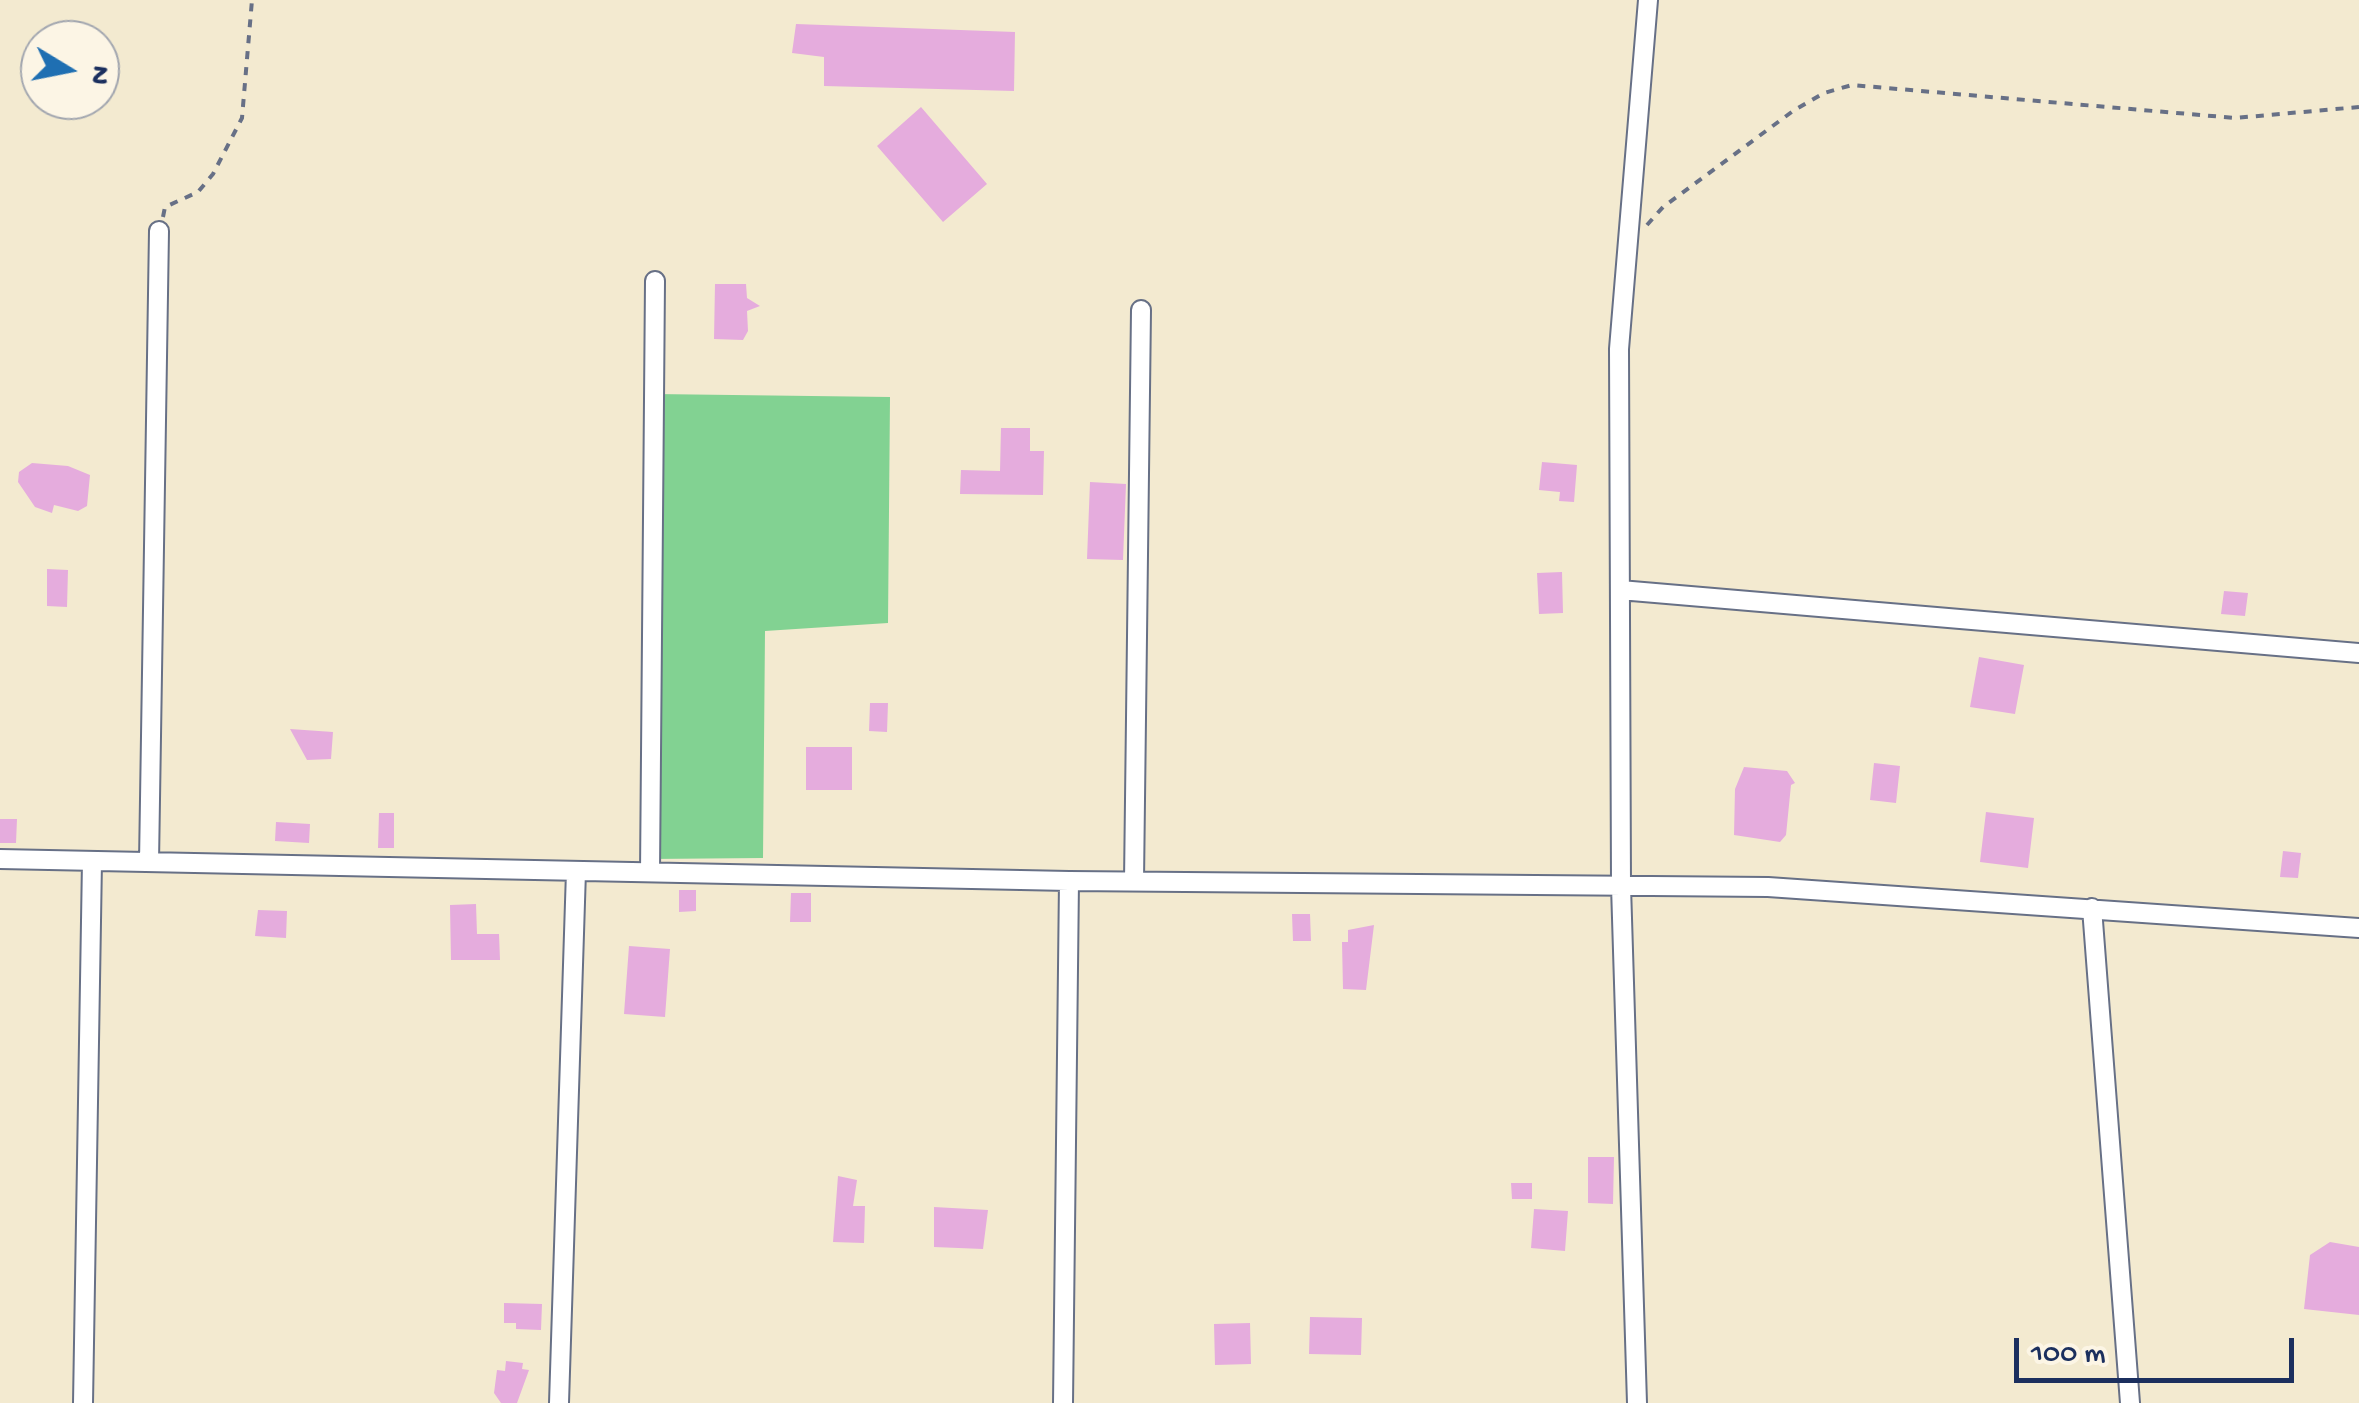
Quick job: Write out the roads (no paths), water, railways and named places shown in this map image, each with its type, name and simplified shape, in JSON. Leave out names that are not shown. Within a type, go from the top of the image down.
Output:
[{"type":"street","points":[[1638,1403],[1621,886],[1619,348],[1648,0]]},
{"type":"street","points":[[149,862],[159,231]]},
{"type":"street","points":[[650,872],[655,281]]},
{"type":"street","points":[[1134,881],[1141,310]]},
{"type":"street","points":[[1620,590],[2359,653]]},
{"type":"street","points":[[0,859],[1069,880],[1768,887],[2359,928]]},
{"type":"street","points":[[84,1403],[92,861]]},
{"type":"street","points":[[559,1403],[576,870]]},
{"type":"street","points":[[1063,1403],[1069,880]]},
{"type":"street","points":[[2092,908],[2130,1403]]}]
